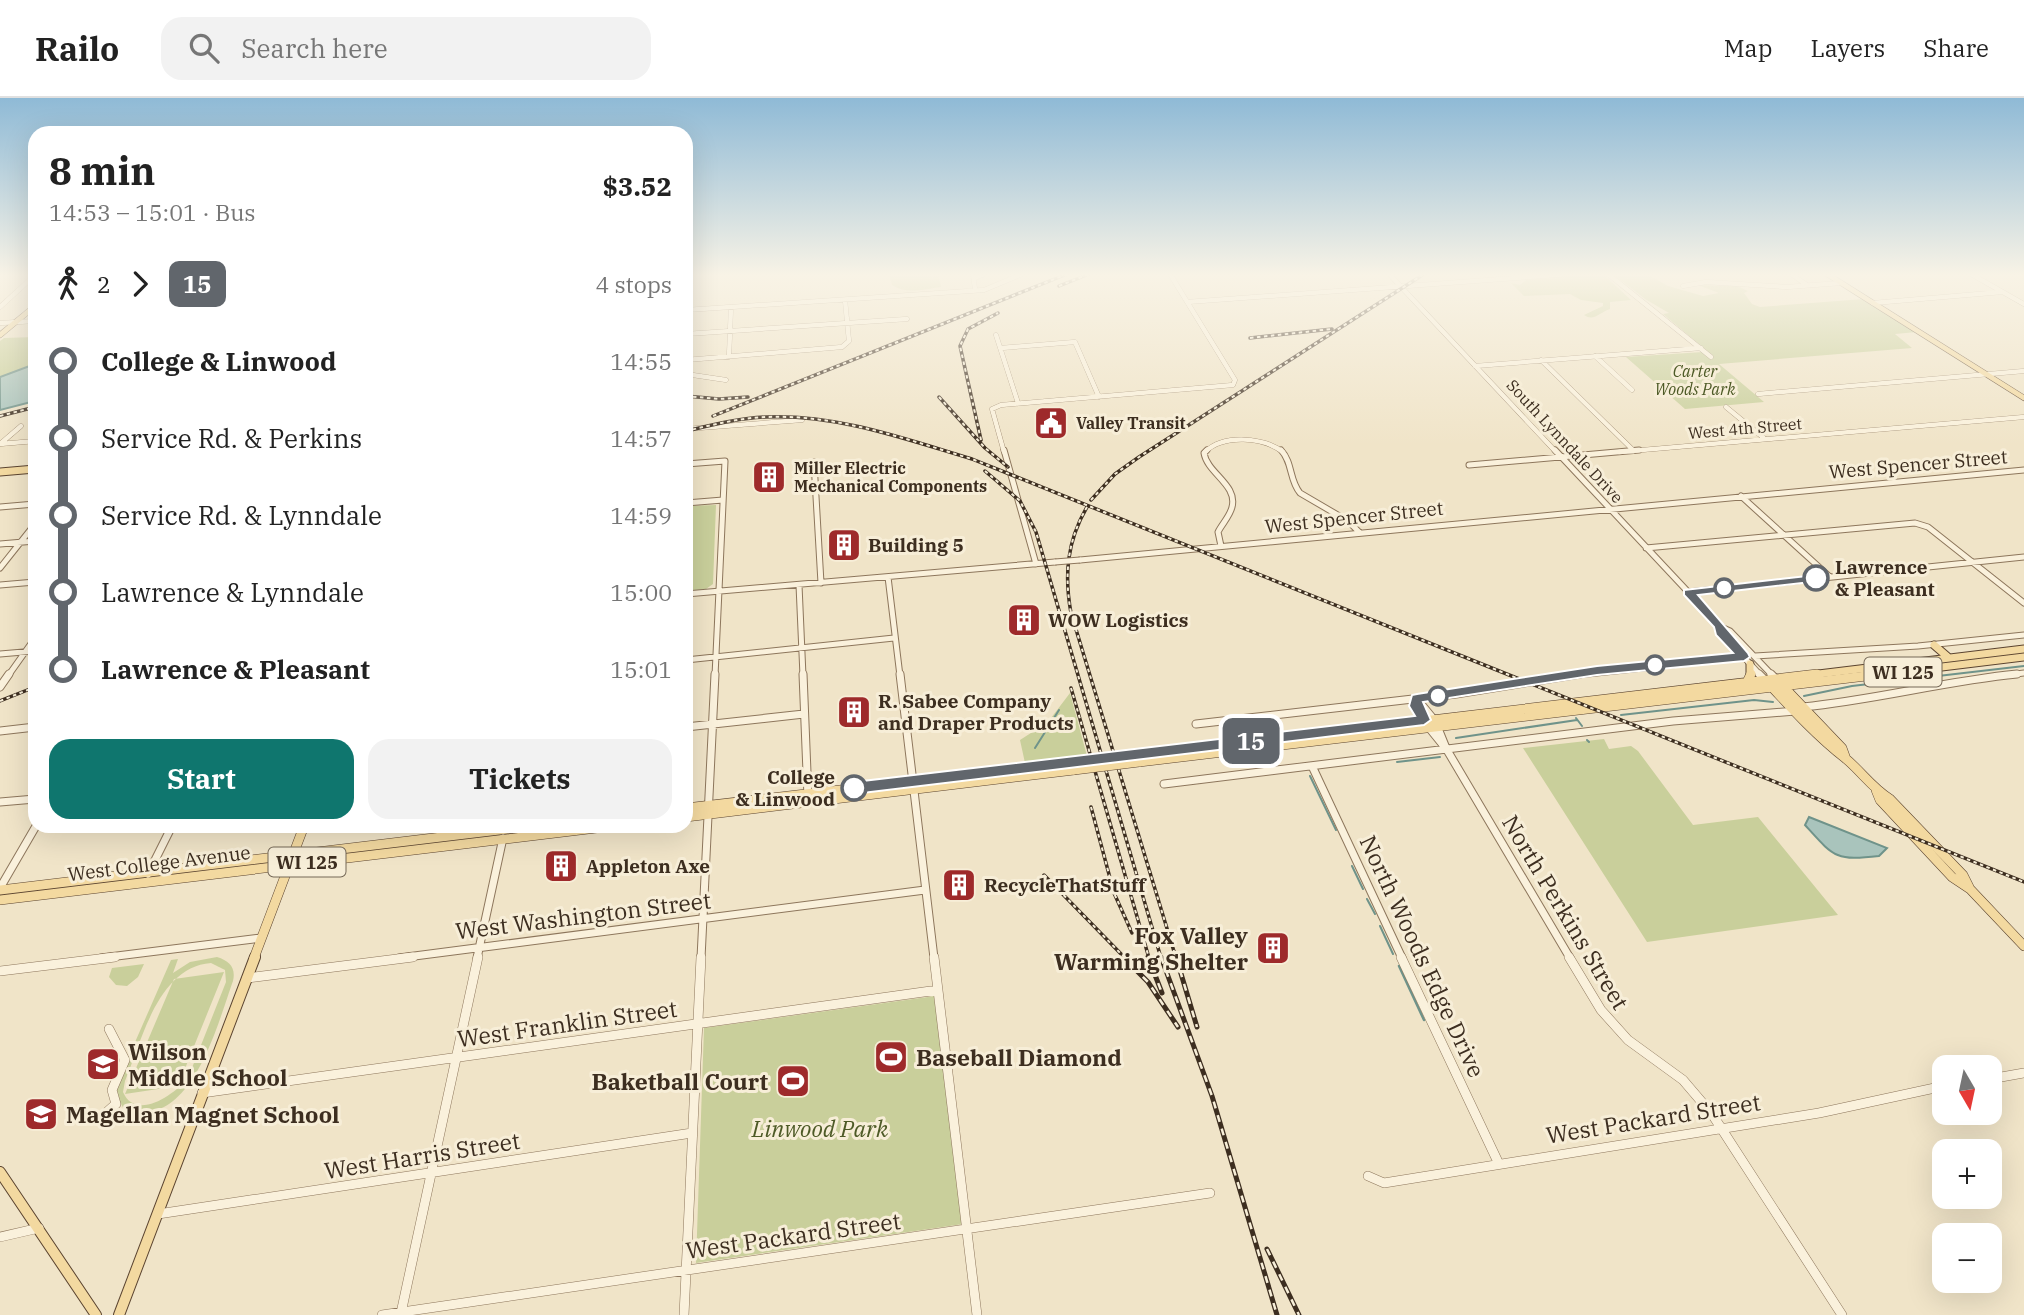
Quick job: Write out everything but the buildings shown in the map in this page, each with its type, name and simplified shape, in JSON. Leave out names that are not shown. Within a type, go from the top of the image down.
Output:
[{"type":"main road","points":[[1917,331],[2024,398]]},
{"type":"main road","points":[[0,472],[28,470]]},
{"type":"main road","points":[[1934,645],[1949,658]]},
{"type":"main road","name":"WI 125","points":[[808,798],[835,799],[913,786],[1774,683],[2024,649]]},
{"type":"main road","name":"WI 125","points":[[1783,686],[2024,657]]},
{"type":"main road","points":[[1747,682],[1753,660]]},
{"type":"main road","points":[[1765,680],[1783,686],[1831,750],[1846,760],[1876,790],[1880,800],[1952,877],[1970,889],[2024,946]]},
{"type":"main road","name":"WI 125","points":[[1431,724],[1765,680]]},
{"type":"main road","points":[[1774,683],[1799,707]]},
{"type":"main road","points":[[1799,707],[1797,691],[1802,684]]},
{"type":"main road","name":"WI 125","points":[[693,815],[708,810],[808,798],[854,788],[913,786]]},
{"type":"main road","points":[[835,799],[854,788]]},
{"type":"main road","name":"WI 125","points":[[693,809],[708,810]]},
{"type":"main road","points":[[119,1315],[301,833]]},
{"type":"main road","name":"West College Avenue","points":[[0,900],[497,833]]},
{"type":"main road","name":"West College Avenue","points":[[0,889],[291,859]]},
{"type":"main road","points":[[0,1172],[96,1315]]},
{"type":"street","points":[[729,331],[729,357]]},
{"type":"street","points":[[693,334],[732,331]]},
{"type":"street","points":[[693,360],[844,346],[849,341],[848,331]]},
{"type":"street","points":[[1036,564],[991,411],[994,406],[1229,386],[1235,380],[1205,331]]},
{"type":"street","name":"South Lynndale Drive","points":[[1442,331],[1688,592],[1721,626],[1730,631],[1774,683]]},
{"type":"street","points":[[1679,331],[1711,356]]},
{"type":"street","points":[[996,335],[1018,403]]},
{"type":"street","points":[[1001,348],[1075,342],[1099,397]]},
{"type":"street","points":[[1475,366],[1701,348]]},
{"type":"street","points":[[1595,356],[1632,390]]},
{"type":"street","points":[[1541,360],[1634,451]]},
{"type":"street","points":[[1758,394],[2024,371]]},
{"type":"street","points":[[693,375],[726,380]]},
{"type":"street","points":[[1726,407],[1765,439]]},
{"type":"street","name":"West 4th Street","points":[[1469,465],[2024,417]]},
{"type":"street","points":[[693,428],[802,420]]},
{"type":"street","points":[[0,444],[21,426]]},
{"type":"street","points":[[1221,546],[1218,532],[1232,507],[1233,498],[1225,484],[1208,469],[1204,453],[1218,443],[1235,441],[1261,442],[1278,449],[1289,460],[1291,479],[1298,490],[1310,500],[1348,519],[1360,533]]},
{"type":"street","points":[[0,444],[28,442]]},
{"type":"street","points":[[684,1315],[725,461],[693,463]]},
{"type":"street","points":[[814,462],[821,583]]},
{"type":"street","name":"West Spencer Street","points":[[693,593],[1080,560],[2024,470]]},
{"type":"street","points":[[1740,496],[1830,577]]},
{"type":"street","points":[[693,502],[723,500]]},
{"type":"street","points":[[0,507],[28,505]]},
{"type":"street","points":[[1646,548],[1923,524],[2024,603]]},
{"type":"street","points":[[0,568],[28,532]]},
{"type":"street","points":[[0,544],[28,541]]},
{"type":"street","points":[[1688,592],[2024,557]]},
{"type":"street","points":[[888,577],[969,1229],[977,1315]]},
{"type":"street","points":[[0,585],[28,583]]},
{"type":"street","points":[[799,585],[808,798]]},
{"type":"street","name":"South Lynndale Drive","points":[[1721,626],[1721,632],[1744,657],[1753,660],[1765,680]]},
{"type":"street","points":[[1753,660],[2024,635]]},
{"type":"street","points":[[693,659],[894,638]]},
{"type":"street","points":[[0,687],[28,648]]},
{"type":"street","points":[[0,654],[28,652]]},
{"type":"street","points":[[1196,724],[1417,699],[1597,671],[1744,657]]},
{"type":"street","points":[[1164,784],[1673,721],[1853,702],[1958,680],[2024,673]]},
{"type":"street","points":[[1417,699],[1416,706],[1431,724]]},
{"type":"street","points":[[693,726],[804,714]]},
{"type":"street","name":"North Perkins Street","points":[[1431,724],[1601,1010],[1628,1040],[1683,1080],[1722,1127],[1842,1315]]},
{"type":"street","points":[[0,731],[28,728]]},
{"type":"street","name":"North Woods Edge Drive","points":[[1312,766],[1498,1162]]},
{"type":"street","points":[[0,802],[28,800]]},
{"type":"street","points":[[0,889],[32,833]]},
{"type":"street","points":[[144,882],[168,833]]},
{"type":"street","points":[[401,1314],[505,833]]},
{"type":"street","name":"West Washington Street","points":[[246,979],[925,890]]},
{"type":"street","points":[[0,971],[261,938]]},
{"type":"street","name":"West Franklin Street","points":[[202,1093],[938,990]]},
{"type":"street","points":[[108,1111],[116,1104],[112,1090],[125,1059],[109,1029]]},
{"type":"street","points":[[2002,1077],[2024,1073]]},
{"type":"street","name":"West Packard Street","points":[[1368,1176],[1384,1183],[1498,1162],[1865,1104],[1932,1089]]},
{"type":"street","name":"West Harris Street","points":[[158,1214],[692,1133]]},
{"type":"street","name":"West Packard Street","points":[[382,1315],[1210,1193]]},
{"type":"street","points":[[0,1237],[38,1228]]},
{"type":"green space","name":"Carter Woods Park","points":[[1683,331],[1917,332],[1895,334],[1912,348],[1719,364],[1764,402],[1685,409],[1626,357],[1703,352],[1713,356]]},
{"type":"green space","points":[[28,337],[28,367],[0,377],[0,341],[4,338]]},
{"type":"green space","points":[[716,505],[713,584],[706,589],[693,591],[693,506]]},
{"type":"green space","points":[[1070,693],[1087,756],[1025,763],[1020,740],[1048,722]]},
{"type":"green space","points":[[1604,739],[1609,749],[1631,746],[1638,751],[1693,825],[1758,817],[1838,915],[1647,942],[1523,748]]},
{"type":"green space","points":[[217,957],[229,963],[234,972],[209,1047],[184,1091],[167,1105],[147,1112],[124,1109],[115,1094],[118,1081],[171,960],[178,959],[173,973],[190,962]],"holes":[[[211,963],[225,970],[226,982],[188,1078],[156,1102],[137,1105],[129,1101],[123,1092],[125,1081],[154,1008],[165,991],[178,977],[193,968]]]},
{"type":"green space","points":[[144,964],[138,977],[127,986],[116,985],[109,977],[112,968]]},
{"type":"green space","points":[[224,972],[178,1086],[125,1094],[174,979]]},
{"type":"green space","name":"Linwood Park","points":[[935,996],[963,1224],[696,1263],[704,1028]]},
{"type":"water","points":[[28,367],[28,403],[0,410],[0,377]]},
{"type":"water","points":[[1809,817],[1887,848],[1879,856],[1853,858],[1836,854],[1805,825]]},
{"type":"waterway","points":[[1804,696],[1852,686],[2024,666]]},
{"type":"waterway","points":[[1621,715],[1754,700],[1773,702]]},
{"type":"waterway","points":[[1035,748],[1059,710]]},
{"type":"waterway","points":[[1576,718],[1582,726]]},
{"type":"waterway","points":[[1456,738],[1577,720]]},
{"type":"waterway","points":[[1397,762],[1440,757]]},
{"type":"waterway","points":[[1310,776],[1336,830]]},
{"type":"waterway","points":[[1352,866],[1363,889]]},
{"type":"waterway","points":[[1367,899],[1375,914]]},
{"type":"waterway","points":[[1380,926],[1393,954]]},
{"type":"waterway","points":[[1399,966],[1424,1020]]},
{"type":"railway","points":[[713,416],[925,331]]},
{"type":"railway","points":[[967,331],[960,346],[981,440]]},
{"type":"railway","points":[[1250,338],[1316,331]]},
{"type":"railway","points":[[1091,500],[1115,474],[1139,457],[1336,331]]},
{"type":"railway","points":[[693,397],[719,399],[748,397]]},
{"type":"railway","points":[[939,397],[985,448],[1008,467]]},
{"type":"railway","points":[[0,416],[28,409]]},
{"type":"railway","points":[[693,429],[756,418],[819,419],[870,429],[972,459],[2024,882]]},
{"type":"railway","points":[[985,471],[1020,501],[1036,532],[1161,958]]},
{"type":"railway","points":[[1087,507],[1075,533],[1069,558],[1071,613],[1176,958]]},
{"type":"railway","points":[[1071,688],[1149,958]]},
{"type":"railway","points":[[0,701],[28,690]]},
{"type":"railway","points":[[1091,807],[1114,893],[1132,933]]},
{"type":"railway","points":[[1044,875],[1125,958]]},
{"type":"railway","points":[[1123,957],[1148,982],[1178,1027]]},
{"type":"railway","points":[[1148,957],[1162,993]]},
{"type":"railway","points":[[1161,957],[1212,1096],[1277,1315]]},
{"type":"railway","points":[[1176,957],[1197,1027]]},
{"type":"railway","points":[[1267,1249],[1299,1315]]},
{"type":"bus line","name":"15","points":[[854,788],[1424,720],[1416,706],[1417,699],[1597,671],[1744,657],[1721,632],[1721,626],[1688,592],[1816,578]]},
{"type":"place","name":"Valley Transit","points":[[1051,423]]},
{"type":"place","name":"Miller Electric Mechanical Components","points":[[769,477]]},
{"type":"place","name":"Building 5","points":[[844,545]]},
{"type":"place","name":"Lawrence & Pleasant","points":[[1816,578]]},
{"type":"place","name":"WOW Logistics","points":[[1024,620]]},
{"type":"place","name":"R. Sabee Company and Draper Products","points":[[854,712]]},
{"type":"place","name":"College & Linwood","points":[[854,788]]},
{"type":"place","name":"Appleton Axe","points":[[561,866]]},
{"type":"place","name":"RecycleThatStuff","points":[[959,885]]},
{"type":"place","name":"Fox Valley Warming Shelter","points":[[1273,948]]},
{"type":"place","name":"Baseball Diamond","points":[[891,1057]]},
{"type":"place","name":"Wilson Middle School","points":[[103,1064]]},
{"type":"place","name":"Baketball Court","points":[[793,1081]]},
{"type":"place","name":"Magellan Magnet School","points":[[41,1114]]}]
